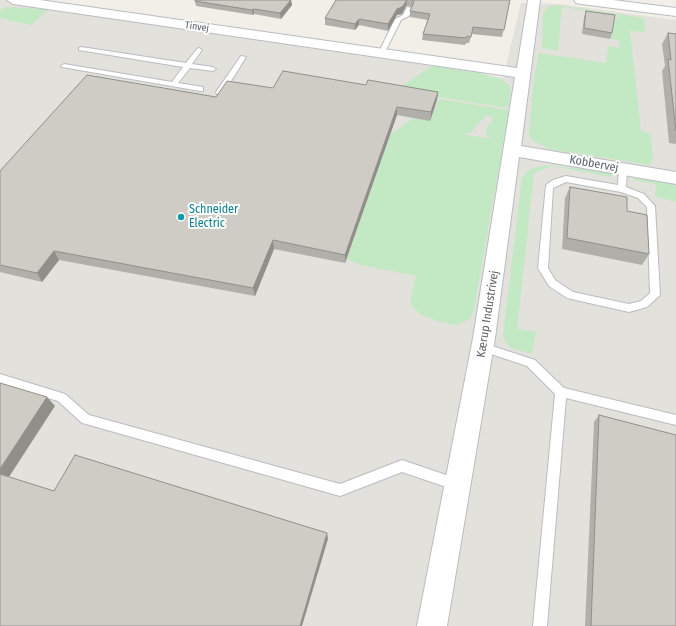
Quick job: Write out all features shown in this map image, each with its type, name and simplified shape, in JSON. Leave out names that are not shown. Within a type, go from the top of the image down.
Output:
[{"type":"street","name":"Tinvej","points":[[13,0],[524,74]]},
{"type":"street","name":"Kærup Industrivej","points":[[432,626],[483,347],[534,0]]},
{"type":"street","points":[[581,0],[676,12]]},
{"type":"street","name":"Kobbervej","points":[[512,150],[676,178]]},
{"type":"lane","points":[[381,54],[398,19],[406,16],[409,8]]},
{"type":"lane","points":[[81,49],[212,69]]},
{"type":"lane","points":[[174,84],[199,50]]},
{"type":"lane","points":[[216,99],[243,57]]},
{"type":"lane","points":[[64,66],[200,89]]},
{"type":"lane","points":[[622,189],[623,170]]},
{"type":"lane","points":[[566,180],[622,189],[641,196],[651,206],[655,295],[644,304],[629,308],[570,295],[552,284],[543,268],[549,187],[556,182],[566,180]]},
{"type":"lane","points":[[483,347],[531,363],[561,392],[676,420]]},
{"type":"lane","points":[[0,379],[60,397],[86,419],[340,490],[402,466],[458,485]]},
{"type":"lane","points":[[540,626],[561,392]]},
{"type":"shaded area","points":[[0,0],[45,0],[503,78],[521,3],[559,4],[676,20],[676,626],[0,626]]},
{"type":"green space","points":[[556,5],[644,18],[645,32],[630,31],[641,131],[650,134],[652,147],[653,159],[650,165],[549,149],[532,140],[529,136],[533,84],[539,53],[606,63],[608,46],[620,48],[619,40],[610,39],[612,21],[616,21],[617,15],[562,7],[558,51],[542,48],[543,14],[548,7]]},
{"type":"green space","points":[[6,7],[49,9],[31,25],[0,18],[0,11]]},
{"type":"green space","points":[[432,66],[480,73],[501,79],[509,85],[511,91],[508,108],[396,90]]},
{"type":"green space","points":[[439,99],[509,110],[474,309],[470,319],[456,325],[437,321],[420,314],[410,303],[416,276],[361,265],[347,259],[390,135],[414,118],[430,121]],"holes":[[[485,116],[490,116],[493,120],[488,125],[486,134],[491,139],[461,134],[470,133]]]},
{"type":"green space","points":[[547,165],[613,173],[612,177],[552,166],[534,173],[517,329],[536,332],[532,354],[512,348],[506,343],[503,335],[522,178],[530,169]]},
{"type":"green space","points":[[633,177],[676,185],[676,202],[655,196],[656,184],[633,180]]},
{"type":"building","points":[[195,0],[291,0],[280,13],[254,9],[252,10]]},
{"type":"building","points":[[336,0],[407,0],[402,7],[397,9],[388,24],[359,19],[355,24],[325,18]]},
{"type":"building","points":[[412,0],[510,0],[504,30],[473,27],[471,37],[467,36],[466,38],[423,34],[430,14],[410,11],[414,2]]},
{"type":"building","points":[[586,11],[615,15],[612,33],[584,28]]},
{"type":"building","points":[[668,33],[676,34],[676,131],[668,59],[671,60]]},
{"type":"building","name":"Schneider Electric","points":[[283,71],[366,85],[368,80],[438,92],[431,112],[397,107],[345,255],[273,240],[253,288],[54,251],[37,273],[0,265],[0,171],[87,75],[216,97],[227,81],[273,88]]},
{"type":"building","points":[[570,187],[627,197],[627,211],[647,215],[649,254],[567,238]]},
{"type":"building","points":[[0,383],[47,397],[0,469]]},
{"type":"building","points":[[599,415],[676,435],[676,626],[591,626]]},
{"type":"building","points":[[75,455],[327,533],[300,626],[0,626],[0,474],[54,491]]},
{"type":"place","name":"Schneider Electric","points":[[181,217]]}]
